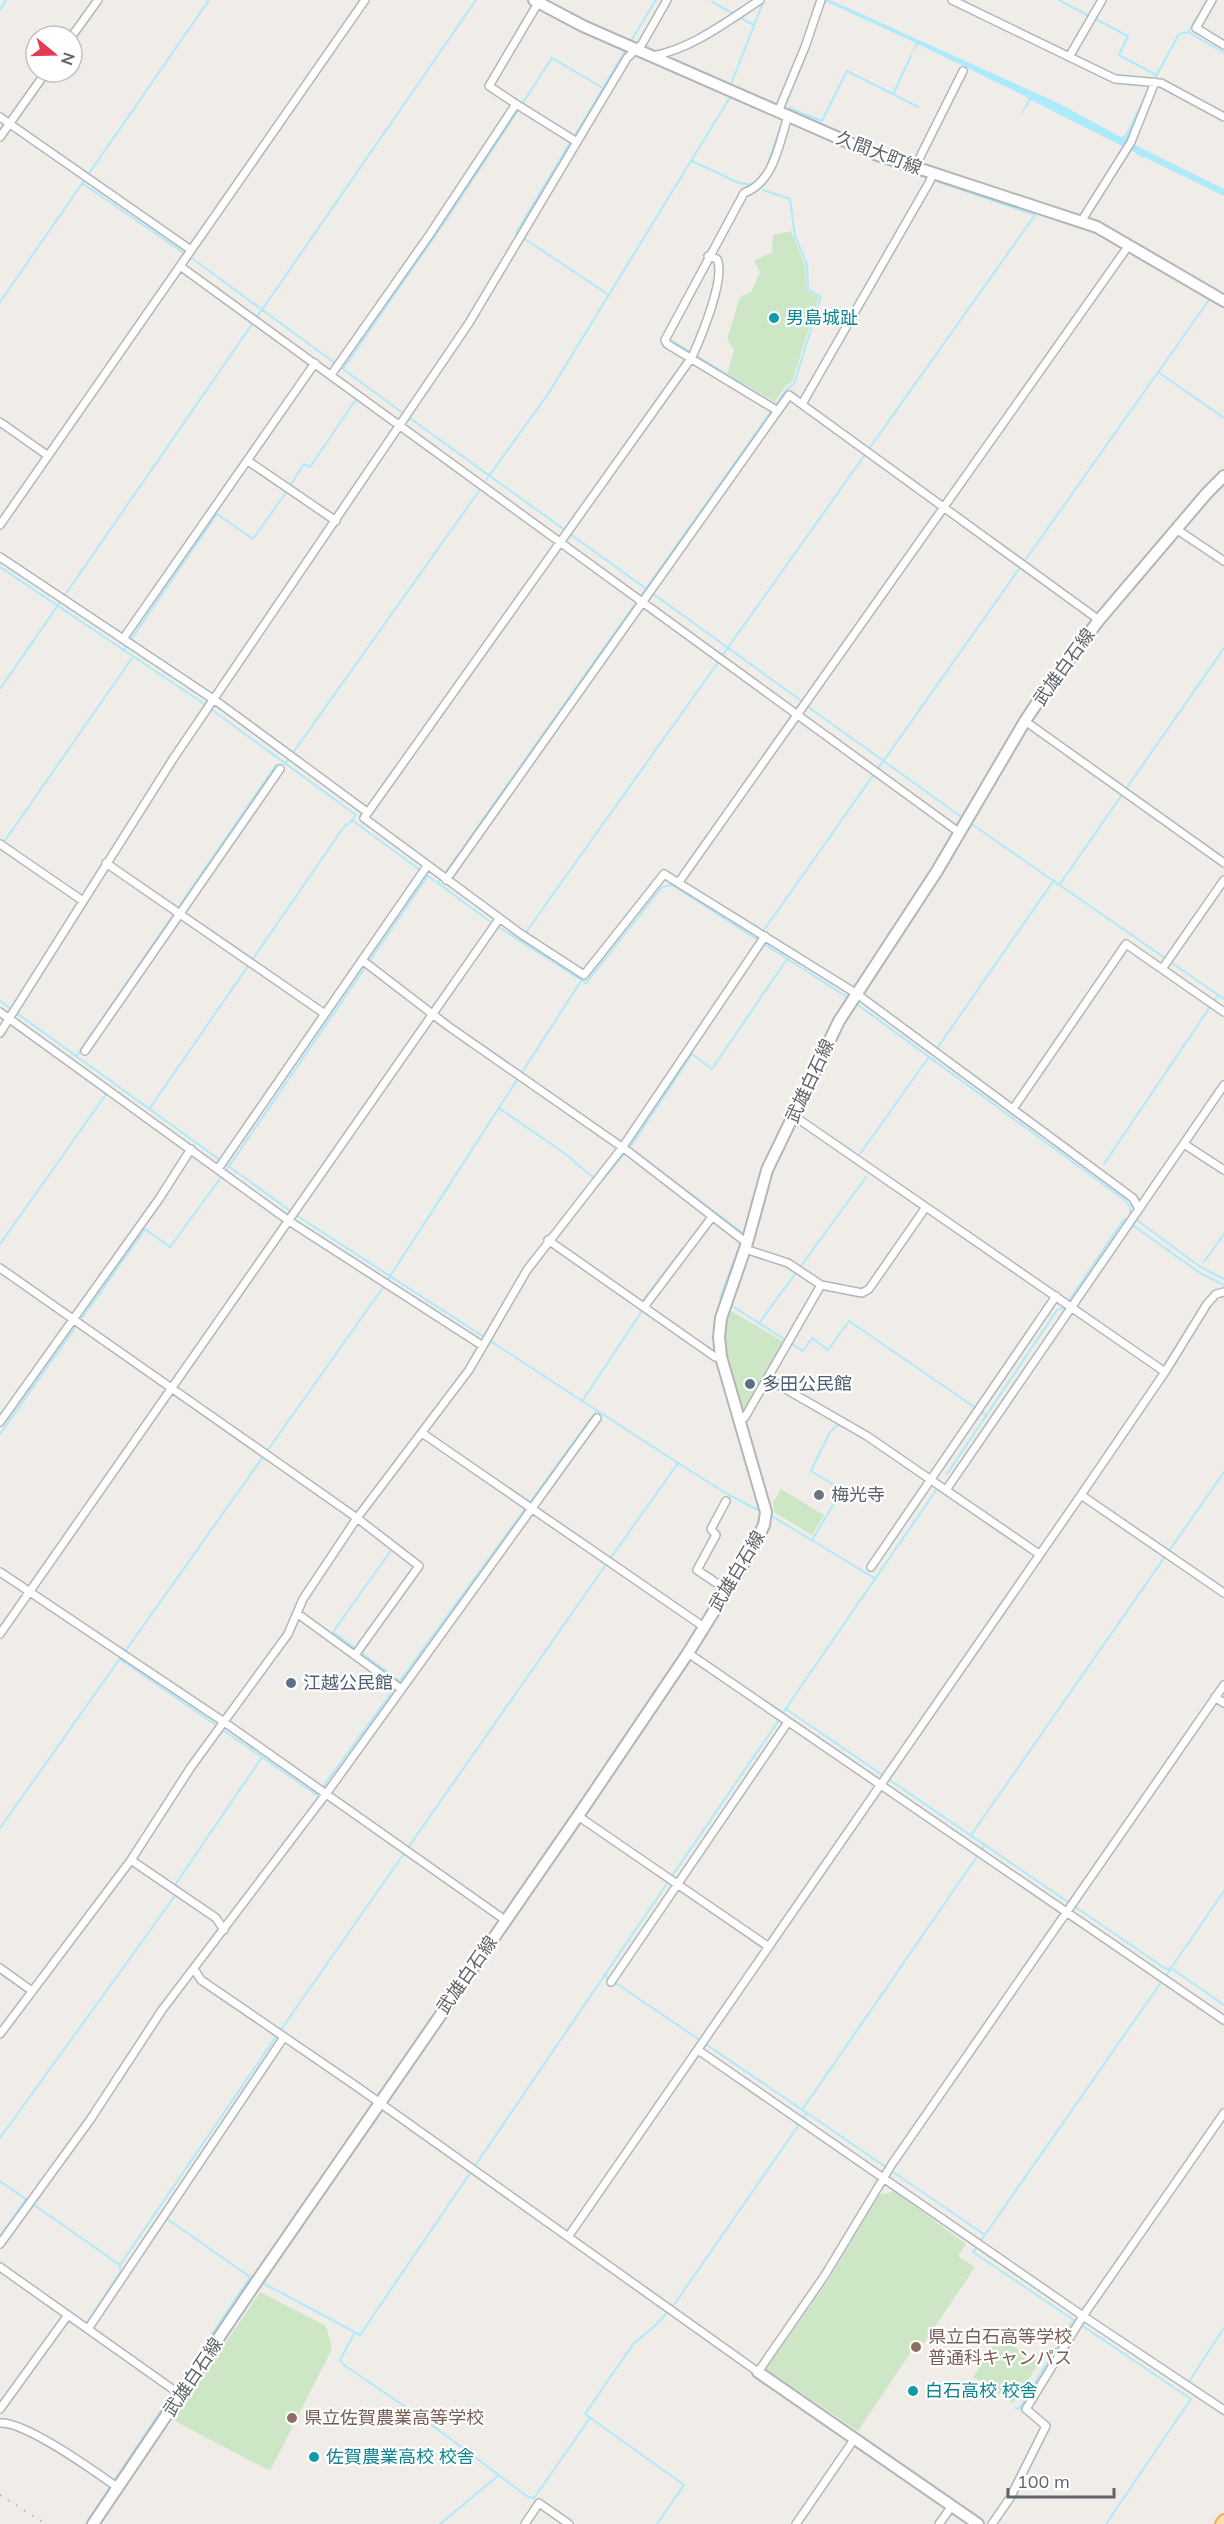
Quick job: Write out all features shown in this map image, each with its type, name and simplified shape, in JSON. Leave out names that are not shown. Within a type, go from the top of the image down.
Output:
[{"type":"main road","name":"久間大町線","points":[[543,2],[583,26],[875,154],[915,167],[932,177],[1082,220],[1224,301]]},
{"type":"main road","name":"武雄白石線","points":[[93,2524],[113,2485],[578,1816],[688,1653],[750,1553],[764,1525],[766,1514],[721,1357],[719,1337],[726,1302],[767,1170],[833,1033],[965,825],[1025,721],[1099,620],[1224,476]]},
{"type":"main road","points":[[758,2372],[978,2524]]},
{"type":"main road","points":[[1221,2524],[1224,2520]]},
{"type":"street","points":[[81,24],[98,0]]},
{"type":"street","points":[[0,525],[365,0]]},
{"type":"street","points":[[0,1033],[106,863],[210,705],[469,323],[522,236],[574,140],[627,58],[631,46],[642,44],[667,0]]},
{"type":"street","points":[[653,56],[669,53],[690,43],[760,0]]},
{"type":"street","points":[[778,411],[692,356],[667,344],[665,340],[708,256],[744,193],[756,188],[766,178],[783,114],[821,0]]},
{"type":"street","points":[[952,0],[1115,79],[1152,82],[1224,117]]},
{"type":"street","points":[[1069,57],[1102,0]]},
{"type":"street","points":[[1212,0],[1196,28],[1224,45]]},
{"type":"street","points":[[543,2],[489,86],[574,140]]},
{"type":"street","points":[[915,167],[963,71]]},
{"type":"street","points":[[1082,220],[1129,145],[1152,82]]},
{"type":"street","points":[[0,136],[37,84]]},
{"type":"street","points":[[331,375],[519,106]]},
{"type":"street","points":[[0,117],[82,173],[189,254]]},
{"type":"street","points":[[802,404],[932,177]]},
{"type":"street","points":[[679,882],[1129,245]]},
{"type":"street","points":[[708,256],[717,259],[720,264],[717,287],[715,299],[692,356],[364,818],[423,871],[444,878],[497,923],[523,936],[584,975],[664,874],[854,999],[1012,1110],[1133,1198],[1137,1212]]},
{"type":"street","points":[[180,266],[875,770],[965,825]]},
{"type":"street","points":[[127,642],[315,363]]},
{"type":"street","points":[[444,878],[640,600],[651,592],[789,395],[1099,620]]},
{"type":"street","points":[[0,422],[47,455]]},
{"type":"street","points":[[248,460],[336,521]]},
{"type":"street","points":[[1176,529],[1224,561]]},
{"type":"street","points":[[0,557],[127,642],[210,705],[290,755],[368,812]]},
{"type":"street","points":[[1025,721],[1224,863]]},
{"type":"street","points":[[85,1051],[177,911],[280,769]]},
{"type":"street","points":[[2,845],[83,901]]},
{"type":"street","points":[[106,863],[325,1014]]},
{"type":"street","points":[[222,1168],[325,1014],[366,963],[423,871]]},
{"type":"street","points":[[1166,963],[1224,880]]},
{"type":"street","points":[[0,1634],[497,923]]},
{"type":"street","points":[[0,2034],[130,1860],[191,1767],[288,1634],[303,1599],[357,1518],[422,1433],[486,1341],[527,1270],[548,1240],[596,1179],[626,1150],[763,940]]},
{"type":"street","points":[[1012,1110],[1126,944],[1166,963],[1224,1012]]},
{"type":"street","points":[[366,963],[520,1076],[626,1150],[744,1243],[788,1263],[821,1286],[862,1293],[869,1288],[926,1208]]},
{"type":"street","points":[[0,1012],[12,1014],[108,1091],[386,1283],[486,1341]]},
{"type":"street","points":[[871,1568],[939,1485],[1068,1305],[1130,1224],[1224,1085]]},
{"type":"street","points":[[795,1116],[1165,1371]]},
{"type":"street","points":[[1184,1144],[1224,1170]]},
{"type":"street","points":[[0,1422],[76,1322],[191,1149]]},
{"type":"street","points":[[642,1306],[712,1217]]},
{"type":"street","points":[[548,1240],[715,1357],[721,1357]]},
{"type":"street","points":[[0,1268],[357,1518],[419,1566],[357,1652]]},
{"type":"street","points":[[740,1421],[745,1417],[768,1379],[821,1286]]},
{"type":"street","points":[[568,2238],[1081,1495],[1165,1371],[1207,1304],[1215,1294],[1224,1292]]},
{"type":"street","points":[[939,1485],[978,1410],[1056,1296]]},
{"type":"street","points":[[768,1379],[849,1424],[1039,1554]]},
{"type":"street","points":[[0,2244],[90,2120],[162,2010],[224,1930],[529,1507],[597,1418]]},
{"type":"street","points":[[422,1433],[704,1627]]},
{"type":"street","points":[[1081,1495],[1224,1593]]},
{"type":"street","points":[[726,1502],[711,1529],[716,1535],[697,1570],[727,1590]]},
{"type":"street","points":[[0,1572],[505,1920]]},
{"type":"street","points":[[298,1614],[357,1652],[399,1687]]},
{"type":"street","points":[[688,1653],[788,1722],[885,1780],[984,1855],[1070,1906],[1159,1975],[1224,2020]]},
{"type":"street","points":[[194,1969],[201,1980],[379,2103],[758,2372],[825,2275],[892,2164],[1224,1685]]},
{"type":"street","points":[[1215,1697],[1224,1703]]},
{"type":"street","points":[[612,1980],[788,1722]]},
{"type":"street","points":[[578,1816],[769,1947]]},
{"type":"street","points":[[130,1860],[216,1918],[224,1930]]},
{"type":"street","points":[[0,1968],[32,1991]]},
{"type":"street","points":[[86,2328],[164,2216],[280,2034]]},
{"type":"street","points":[[702,2045],[801,2121],[885,2175],[984,2246],[1080,2321],[1187,2385],[1224,2410]]},
{"type":"street","points":[[992,2524],[1010,2498],[1046,2426],[1026,2409],[1080,2321],[1224,2113]]},
{"type":"street","points":[[0,2267],[66,2318],[86,2328],[177,2392]]},
{"type":"street","points":[[0,2409],[66,2318]]},
{"type":"street","points":[[0,2422],[38,2436],[113,2485]]},
{"type":"street","points":[[796,2524],[855,2438]]},
{"type":"street","points":[[525,2524],[539,2503],[569,2524]]},
{"type":"street","points":[[939,2524],[952,2506]]},
{"type":"green space","points":[[791,231],[805,265],[807,290],[819,297],[792,382],[785,386],[775,402],[727,374],[734,350],[727,339],[740,297],[751,292],[760,272],[754,261],[772,252],[773,235]]},
{"type":"green space","points":[[729,1310],[784,1342],[747,1413],[741,1412],[730,1374],[725,1337]]},
{"type":"green space","points":[[781,1489],[824,1515],[812,1535],[774,1512],[773,1502]]},
{"type":"green space","points":[[894,2191],[966,2244],[958,2256],[975,2267],[924,2343],[919,2340],[858,2431],[766,2369],[831,2276],[879,2195]]},
{"type":"green space","points":[[260,2292],[326,2326],[332,2349],[270,2471],[173,2420]]},
{"type":"green space","points":[[999,2337],[1039,2363],[1013,2403],[973,2377]]},
{"type":"water","points":[[823,0],[829,0],[848,8],[1056,102],[1121,137],[1128,129],[1131,130],[1127,141],[1224,189],[1224,196],[1142,158],[1031,100],[1018,120],[1029,98],[918,44],[910,57],[916,43]]},
{"type":"waterway","points":[[0,10],[6,0]]},
{"type":"waterway","points":[[0,302],[209,0]]},
{"type":"waterway","points":[[0,689],[476,0]]},
{"type":"waterway","points":[[629,44],[656,0]]},
{"type":"waterway","points":[[731,84],[764,0]]},
{"type":"waterway","points":[[1059,0],[1128,36],[1119,55],[1156,75]]},
{"type":"waterway","points":[[1189,31],[1207,0]]},
{"type":"waterway","points":[[712,2],[754,25]]},
{"type":"waterway","points":[[1153,82],[1179,34],[1188,32],[1224,53]]},
{"type":"waterway","points":[[574,137],[626,49]]},
{"type":"waterway","points":[[789,108],[822,121],[847,71],[893,94],[911,56]]},
{"type":"waterway","points":[[522,104],[552,58],[601,87]]},
{"type":"waterway","points":[[893,94],[918,107]]},
{"type":"waterway","points":[[1129,130],[1146,95]]},
{"type":"waterway","points":[[486,480],[548,394],[729,99]]},
{"type":"waterway","points":[[343,369],[519,109]]},
{"type":"waterway","points":[[765,171],[783,120]]},
{"type":"waterway","points":[[571,141],[516,233],[609,295]]},
{"type":"waterway","points":[[722,656],[1035,215],[866,157]]},
{"type":"waterway","points":[[692,161],[739,183],[752,185]]},
{"type":"waterway","points":[[82,183],[197,262],[403,413]]},
{"type":"waterway","points":[[640,597],[787,389],[794,384],[821,297],[808,289],[807,264],[795,236],[790,199],[763,190]]},
{"type":"waterway","points":[[764,930],[1209,300]]},
{"type":"waterway","points":[[671,340],[776,405]]},
{"type":"waterway","points":[[1158,372],[1224,418]]},
{"type":"waterway","points":[[290,486],[304,464],[310,467],[357,398]]},
{"type":"waterway","points":[[411,419],[803,702]]},
{"type":"waterway","points":[[123,651],[217,514],[253,539],[287,491]]},
{"type":"waterway","points":[[285,764],[479,491]]},
{"type":"waterway","points":[[0,567],[197,699],[356,815],[352,820],[492,923]]},
{"type":"waterway","points":[[438,883],[637,601]]},
{"type":"waterway","points":[[1060,884],[1224,648]]},
{"type":"waterway","points":[[2,845],[132,658]]},
{"type":"waterway","points":[[524,935],[719,661]]},
{"type":"waterway","points":[[807,706],[963,818]]},
{"type":"waterway","points":[[77,1055],[276,765]]},
{"type":"waterway","points":[[150,1108],[346,824],[348,825],[352,820]]},
{"type":"waterway","points":[[970,823],[1224,999]]},
{"type":"waterway","points":[[225,1172],[427,877]]},
{"type":"waterway","points":[[938,1047],[1054,880]]},
{"type":"waterway","points":[[497,926],[586,983],[662,887],[672,885],[850,999]]},
{"type":"waterway","points":[[629,1149],[692,1054],[712,1069],[787,959]]},
{"type":"waterway","points":[[387,1281],[581,981]]},
{"type":"waterway","points":[[1104,1164],[1218,995]]},
{"type":"waterway","points":[[0,1001],[292,1212]]},
{"type":"waterway","points":[[854,1002],[1126,1201],[1130,1207],[1130,1215],[1199,1266],[1224,1279]]},
{"type":"waterway","points":[[860,1154],[929,1057]]},
{"type":"waterway","points":[[0,1244],[107,1093]]},
{"type":"waterway","points":[[499,1108],[564,1153],[600,1183],[625,1153]]},
{"type":"waterway","points":[[630,1148],[744,1234],[720,1298],[725,1301]]},
{"type":"waterway","points":[[80,1321],[145,1229],[170,1247],[222,1176]]},
{"type":"waterway","points":[[760,1322],[866,1177]]},
{"type":"waterway","points":[[588,1198],[599,1184]]},
{"type":"waterway","points":[[296,1215],[678,1463],[729,1495],[762,1512]]},
{"type":"waterway","points":[[947,1474],[1057,1310],[1064,1308],[1124,1219],[1200,1273],[1224,1285]]},
{"type":"waterway","points":[[1204,1262],[1224,1234]]},
{"type":"waterway","points":[[583,1400],[642,1311],[642,1302],[682,1249]]},
{"type":"waterway","points":[[0,1828],[384,1286]]},
{"type":"waterway","points":[[729,1304],[803,1351],[812,1338],[828,1350],[849,1321],[986,1415]]},
{"type":"waterway","points":[[0,1434],[77,1325]]},
{"type":"waterway","points":[[120,1659],[317,1795],[597,1410]]},
{"type":"waterway","points":[[812,1540],[842,1490],[811,1471],[830,1432],[839,1424]]},
{"type":"waterway","points":[[610,1559],[678,1463]]},
{"type":"waterway","points":[[971,1835],[1224,1472]]},
{"type":"waterway","points":[[782,1714],[939,1486]]},
{"type":"waterway","points":[[770,1515],[876,1579]]},
{"type":"waterway","points":[[392,1549],[333,1632],[401,1682]]},
{"type":"waterway","points":[[280,2031],[607,1563]]},
{"type":"waterway","points":[[786,1709],[1166,1969],[1171,1968],[973,2252],[1191,2399],[1106,2524]]},
{"type":"waterway","points":[[672,1876],[779,1720]]},
{"type":"waterway","points":[[0,2138],[180,1889],[175,1885],[262,1757]]},
{"type":"waterway","points":[[802,2110],[985,1845]]},
{"type":"waterway","points":[[261,2282],[360,2335],[668,1882]]},
{"type":"waterway","points":[[1224,1891],[1171,1968],[1224,2005]]},
{"type":"waterway","points":[[604,1975],[807,2113]]},
{"type":"waterway","points":[[0,2181],[120,2265],[277,2035]]},
{"type":"waterway","points":[[657,2524],[684,2485],[585,2414],[633,2344],[657,2324],[676,2302],[807,2113],[985,2235]]},
{"type":"waterway","points":[[0,2236],[26,2199]]},
{"type":"waterway","points":[[166,2218],[250,2277]]},
{"type":"waterway","points":[[86,2324],[121,2271],[120,2266]]},
{"type":"waterway","points":[[114,2481],[250,2277],[253,2279]]},
{"type":"waterway","points":[[0,2402],[63,2316],[83,2329]]},
{"type":"waterway","points":[[1015,2408],[1019,2409],[1073,2320]]},
{"type":"waterway","points":[[1188,2383],[1224,2328]]},
{"type":"waterway","points":[[354,2334],[340,2360],[344,2365],[432,2425],[528,2497],[534,2498],[590,2418]]},
{"type":"waterway","points":[[440,2524],[499,2475]]},
{"type":"waterway","points":[[86,2524],[111,2486]]},
{"type":"railway","points":[[0,2495],[46,2524]]},
{"type":"place","name":"男島城趾","points":[[774,318]]},
{"type":"place","name":"多田公民館","points":[[750,1384]]},
{"type":"place","name":"梅光寺","points":[[819,1495]]},
{"type":"place","name":"江越公民館","points":[[291,1683]]},
{"type":"place","name":"県立白石高等学校 普通科キャンパス","points":[[916,2347]]},
{"type":"place","name":"白石高校 校舎","points":[[913,2391]]},
{"type":"place","name":"県立佐賀農業高等学校","points":[[292,2418]]},
{"type":"place","name":"佐賀農業高校 校舎","points":[[314,2457]]}]
